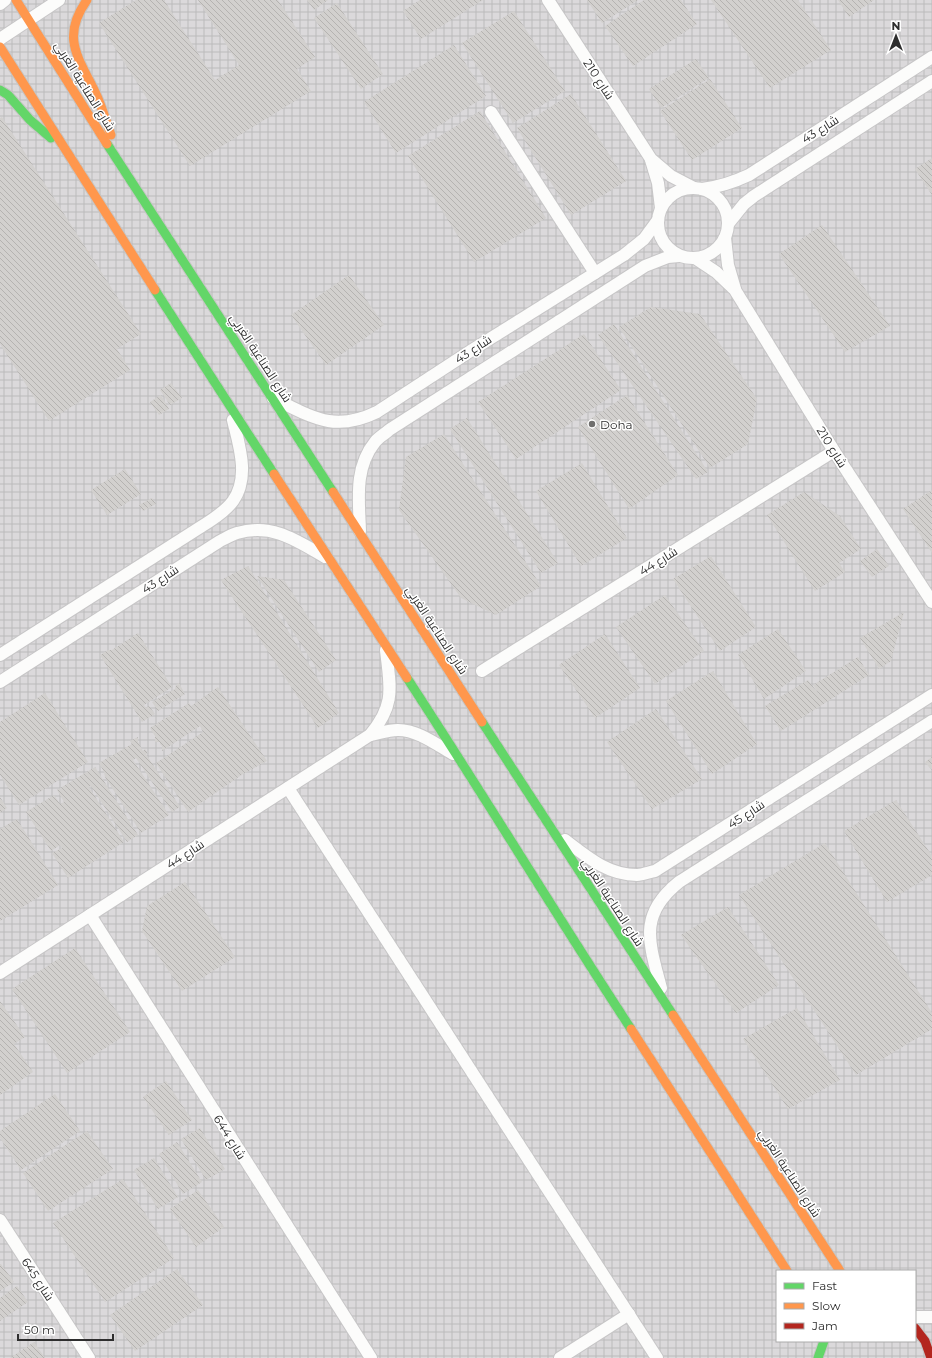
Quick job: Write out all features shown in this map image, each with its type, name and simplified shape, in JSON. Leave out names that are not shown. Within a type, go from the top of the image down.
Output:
[{"type":"main road","name":"شارع الصناعية الغربي","points":[[16,0],[121,166],[360,532],[666,1006],[839,1270]]},
{"type":"main road","points":[[87,0],[78,15],[73,30],[77,54],[100,103],[121,166]]},
{"type":"main road","points":[[0,47],[230,407],[459,757],[562,923],[786,1270]]},
{"type":"main road","points":[[0,90],[8,95],[30,120],[45,134],[67,151]]},
{"type":"main road","points":[[916,1329],[925,1341],[931,1358]]},
{"type":"main road","points":[[818,1358],[823,1342]]},
{"type":"street","points":[[0,4],[5,0]]},
{"type":"street","points":[[0,39],[59,0]]},
{"type":"street","name":"شارع 210","points":[[548,0],[651,159],[658,183],[659,214]]},
{"type":"street","name":"شارع 43","points":[[698,189],[724,185],[749,175],[932,56]]},
{"type":"street","name":"شارع 43","points":[[728,224],[744,204],[754,196],[932,81]]},
{"type":"street","points":[[491,112],[595,273]]},
{"type":"street","name":"شارع 210","points":[[651,159],[671,176],[698,189]]},
{"type":"street","points":[[698,189],[710,192],[721,202],[725,209],[728,224],[725,238],[721,245],[709,254],[695,258],[687,258],[679,256],[665,245],[660,237],[658,228],[659,214],[665,201],[671,196],[682,190],[698,189]]},
{"type":"street","name":"شارع 43","points":[[272,397],[318,419],[333,422],[348,422],[363,419],[377,412],[634,248],[648,235],[659,214]]},
{"type":"street","name":"شارع 210","points":[[725,238],[728,265],[735,290]]},
{"type":"street","name":"شارع 43","points":[[360,532],[360,471],[366,455],[380,437],[645,266],[668,257],[679,256]]},
{"type":"street","name":"شارع 210","points":[[695,258],[716,272],[735,290],[834,451],[932,602]]},
{"type":"street","name":"شارع 43","points":[[0,655],[225,510],[234,500],[242,475],[240,448],[230,407]]},
{"type":"street","name":"شارع 44","points":[[482,672],[834,451]]},
{"type":"street","name":"شارع 43","points":[[0,682],[220,541],[236,533],[264,529],[289,537],[330,561]]},
{"type":"street","name":"شارع 44","points":[[0,973],[370,735],[380,723],[386,711],[390,696],[385,644]]},
{"type":"street","name":"شارع 45","points":[[554,833],[604,868],[621,874],[638,875],[655,871],[932,695]]},
{"type":"street","name":"شارع 45","points":[[666,1006],[653,958],[650,940],[651,921],[656,905],[667,891],[932,721]]},
{"type":"street","name":"شارع 44","points":[[370,735],[400,730],[414,733],[459,757]]},
{"type":"street","points":[[288,788],[657,1358]]},
{"type":"street","name":"شارع 644","points":[[90,915],[371,1358]]},
{"type":"street","name":"شارع 645","points":[[0,1220],[89,1358]]},
{"type":"street","points":[[560,1358],[629,1314]]},
{"type":"street","points":[[916,1317],[932,1317]]},
{"type":"shaded area","points":[[0,0],[932,0],[932,1358],[0,1358]]},
{"type":"building","points":[[136,0],[164,0],[215,80],[239,65],[198,0],[278,0],[315,57],[297,69],[311,91],[190,166],[99,23]]},
{"type":"building","points":[[307,0],[328,0],[314,10]]},
{"type":"building","points":[[420,0],[483,0],[421,39],[403,11]]},
{"type":"building","points":[[587,0],[638,0],[602,23]]},
{"type":"building","points":[[644,0],[681,0],[697,24],[633,66],[605,26]]},
{"type":"building","points":[[711,0],[798,0],[831,50],[770,88]]},
{"type":"building","points":[[838,0],[874,0],[849,17]]},
{"type":"building","points":[[337,3],[383,74],[361,89],[314,18]]},
{"type":"building","points":[[514,11],[565,91],[513,123],[462,43]]},
{"type":"building","points":[[454,45],[486,96],[396,153],[364,102]]},
{"type":"building","points":[[696,59],[709,78],[661,108],[649,89]]},
{"type":"building","points":[[710,79],[742,128],[692,160],[660,111]]},
{"type":"building","points":[[571,94],[626,181],[571,215],[517,128]]},
{"type":"building","points":[[480,111],[546,218],[474,262],[408,156]]},
{"type":"building","points":[[2,117],[141,334],[117,349],[130,370],[49,421],[0,344],[0,118]]},
{"type":"building","points":[[932,158],[932,195],[915,169]]},
{"type":"building","points":[[822,225],[890,326],[845,352],[779,254]]},
{"type":"building","points":[[349,275],[384,325],[326,365],[291,315]]},
{"type":"building","points":[[651,307],[700,314],[757,399],[748,444],[710,468],[619,327]]},
{"type":"building","points":[[614,324],[708,472],[696,479],[598,335]]},
{"type":"building","points":[[584,334],[621,390],[516,459],[478,402]]},
{"type":"building","points":[[171,383],[182,398],[170,405],[160,390]]},
{"type":"building","points":[[161,395],[169,409],[159,415],[150,402]]},
{"type":"building","points":[[627,395],[678,475],[629,509],[578,427]]},
{"type":"building","points":[[467,418],[558,563],[541,573],[450,429]]},
{"type":"building","points":[[444,434],[541,586],[496,615],[461,598],[399,510],[406,457]]},
{"type":"building","points":[[582,463],[627,538],[581,566],[536,491]]},
{"type":"building","points":[[125,469],[141,494],[107,515],[91,490]]},
{"type":"building","points":[[932,490],[932,553],[903,509]]},
{"type":"building","points":[[804,492],[840,516],[861,549],[839,563],[845,572],[815,591],[767,515]]},
{"type":"building","points":[[152,498],[156,504],[143,511],[139,505]]},
{"type":"building","points":[[877,549],[889,566],[872,577],[860,561]]},
{"type":"building","points":[[711,556],[756,627],[720,651],[673,579]]},
{"type":"building","points":[[248,566],[339,713],[318,728],[221,580]]},
{"type":"building","points":[[257,576],[284,580],[336,660],[319,672]]},
{"type":"building","points":[[665,595],[704,651],[655,684],[616,627]]},
{"type":"building","points":[[904,612],[891,661],[879,669],[860,638]]},
{"type":"building","points":[[778,629],[806,671],[764,699],[738,655]]},
{"type":"building","points":[[138,633],[172,687],[144,705],[146,708],[149,706],[155,714],[142,722],[100,655],[108,650],[112,650]]},
{"type":"building","points":[[605,634],[640,688],[595,718],[559,665]]},
{"type":"building","points":[[858,657],[869,675],[781,731],[765,706],[808,680],[821,697],[813,685]]},
{"type":"building","points":[[713,671],[757,744],[712,774],[666,701]]},
{"type":"building","points":[[179,683],[185,694],[158,711],[152,702],[175,689],[176,685]]},
{"type":"building","points":[[218,687],[267,761],[243,774],[188,812],[156,763],[203,732],[200,726],[162,751],[160,742],[155,742],[155,736],[150,728],[189,703],[191,706]]},
{"type":"building","points":[[45,693],[88,762],[19,805],[0,775],[0,722]]},
{"type":"building","points":[[656,709],[702,779],[652,809],[607,742]]},
{"type":"building","points":[[138,737],[138,742],[143,751],[145,749],[148,753],[146,754],[180,807],[172,812],[136,758],[133,760],[169,815],[141,833],[105,777],[99,763],[132,744],[130,741]]},
{"type":"building","points":[[932,757],[932,770],[925,762]]},
{"type":"building","points":[[95,767],[138,835],[127,842],[91,786],[89,787],[124,842],[68,878],[52,853],[62,848],[60,845],[51,851],[26,812],[54,795],[60,804],[64,802],[57,790]]},
{"type":"building","points":[[0,797],[7,808],[0,813]]},
{"type":"building","points":[[896,800],[932,856],[932,875],[887,902],[844,831]]},
{"type":"building","points":[[17,819],[58,885],[0,921],[0,829]]},
{"type":"building","points":[[825,843],[932,1013],[932,1029],[856,1075],[739,895]]},
{"type":"building","points":[[185,882],[235,957],[182,991],[142,931],[147,906]]},
{"type":"building","points":[[728,907],[779,985],[736,1013],[681,935]]},
{"type":"building","points":[[75,948],[130,1032],[67,1073],[12,989]]},
{"type":"building","points":[[0,1001],[25,1037],[14,1044],[33,1072],[0,1095]]},
{"type":"building","points":[[797,1008],[840,1080],[788,1109],[743,1039]]},
{"type":"building","points":[[166,1081],[192,1120],[169,1135],[143,1097]]},
{"type":"building","points":[[55,1094],[80,1131],[21,1170],[0,1138],[0,1131]]},
{"type":"building","points":[[200,1128],[225,1169],[206,1180],[181,1139]]},
{"type":"building","points":[[87,1131],[113,1169],[48,1211],[23,1173]]},
{"type":"building","points":[[177,1142],[202,1182],[183,1194],[159,1154]]},
{"type":"building","points":[[154,1158],[178,1197],[158,1209],[134,1170]]},
{"type":"building","points":[[123,1179],[174,1258],[105,1302],[53,1223]]},
{"type":"building","points":[[198,1190],[224,1227],[196,1247],[170,1209]]},
{"type":"building","points":[[0,1264],[14,1282],[0,1291]]},
{"type":"building","points":[[177,1269],[203,1305],[135,1351],[110,1315]]},
{"type":"building","points":[[17,1286],[28,1302],[0,1321],[0,1298]]},
{"type":"building","points":[[34,1342],[45,1358],[10,1358]]},
{"type":"traffic: fast","points":[[0,90],[8,95],[30,120],[51,138]]},
{"type":"traffic: fast","points":[[107,144],[333,492]]},
{"type":"traffic: fast","points":[[155,290],[274,474]]},
{"type":"traffic: fast","points":[[407,678],[631,1029]]},
{"type":"traffic: fast","points":[[482,722],[673,1015]]},
{"type":"traffic: fast","points":[[818,1358],[824,1342]]},
{"type":"traffic: slow","points":[[16,0],[107,144]]},
{"type":"traffic: slow","points":[[87,0],[79,13],[75,26],[75,48],[98,99],[111,135]]},
{"type":"traffic: slow","points":[[0,47],[155,290]]},
{"type":"traffic: slow","points":[[274,474],[407,678]]},
{"type":"traffic: slow","points":[[333,492],[482,722]]},
{"type":"traffic: slow","points":[[673,1015],[839,1270]]},
{"type":"traffic: slow","points":[[631,1029],[786,1270]]},
{"type":"traffic: jam","points":[[916,1329],[925,1341],[931,1358]]},
{"type":"place","name":"Doha","points":[[592,424]]}]
